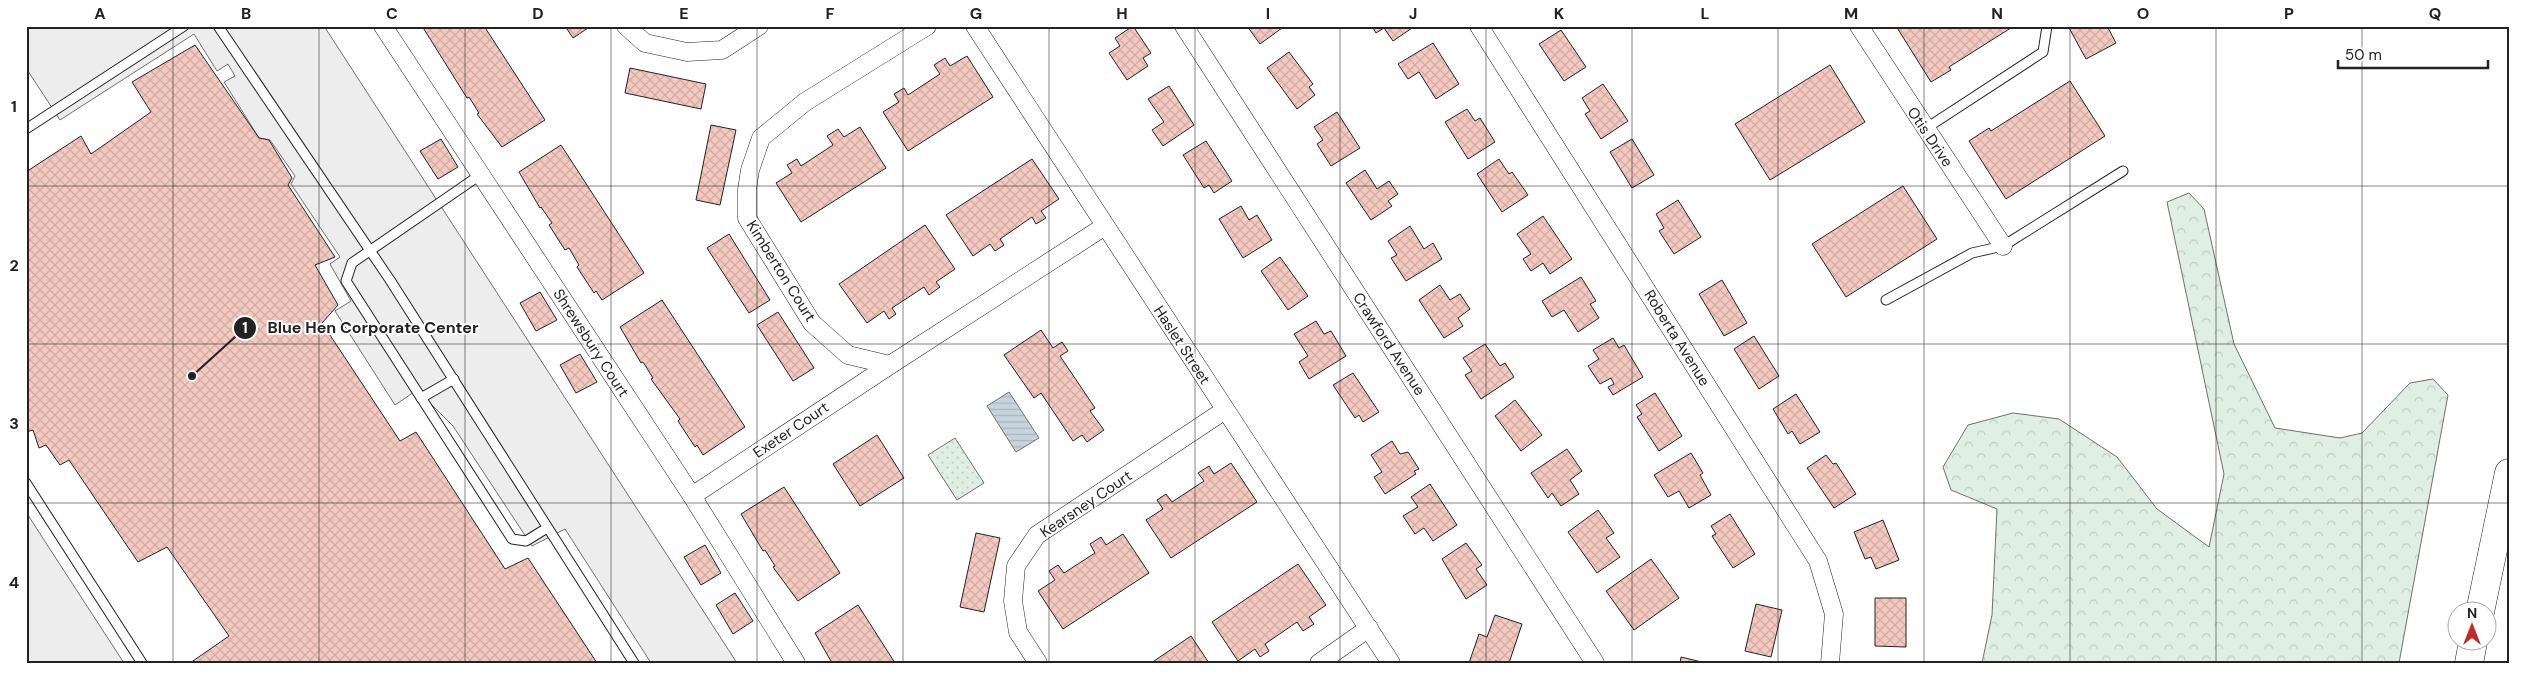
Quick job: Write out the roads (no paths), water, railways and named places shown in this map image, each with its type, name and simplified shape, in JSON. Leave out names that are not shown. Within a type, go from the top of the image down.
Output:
[{"type":"highway","points":[[2482,602],[2509,473]]},
{"type":"street","name":"Shrewsbury Court","points":[[383,26],[692,496],[796,663]]},
{"type":"street","points":[[626,26],[645,43],[688,52],[722,50],[759,26]]},
{"type":"street","name":"Kimberton Court","points":[[890,365],[848,355],[812,323],[747,218],[747,190],[750,170],[761,138],[805,102],[927,26]]},
{"type":"street","name":"Haslet Street","points":[[975,26],[1391,663]]},
{"type":"street","name":"Crawford Avenue","points":[[1184,26],[1594,663]]},
{"type":"street","name":"Roberta Avenue","points":[[1479,26],[1818,561],[1834,614],[1830,663]]},
{"type":"street","name":"Otis Drive","points":[[1858,26],[2003,246]]},
{"type":"street","points":[[890,365],[1105,226]]},
{"type":"street","name":"Exeter Court","points":[[692,496],[890,365]]},
{"type":"street","name":"Kearsney Court","points":[[1038,663],[1018,632],[1014,601],[1016,566],[1038,535],[1225,410]]},
{"type":"street","points":[[1319,663],[1369,628]]},
{"type":"lane","points":[[26,129],[184,26]]},
{"type":"lane","points":[[218,26],[370,249],[634,663]]},
{"type":"lane","points":[[1925,128],[2043,52],[2047,26]]},
{"type":"lane","points":[[1886,300],[1972,253],[2003,246],[2123,171]]},
{"type":"lane","points":[[480,175],[352,263],[346,281],[512,539],[526,540],[547,528]]},
{"type":"lane","points":[[422,398],[454,379]]},
{"type":"lane","points":[[26,483],[142,663]]},
{"type":"place","name":"Blue Hen Corporate Center","points":[[192,376]]}]
